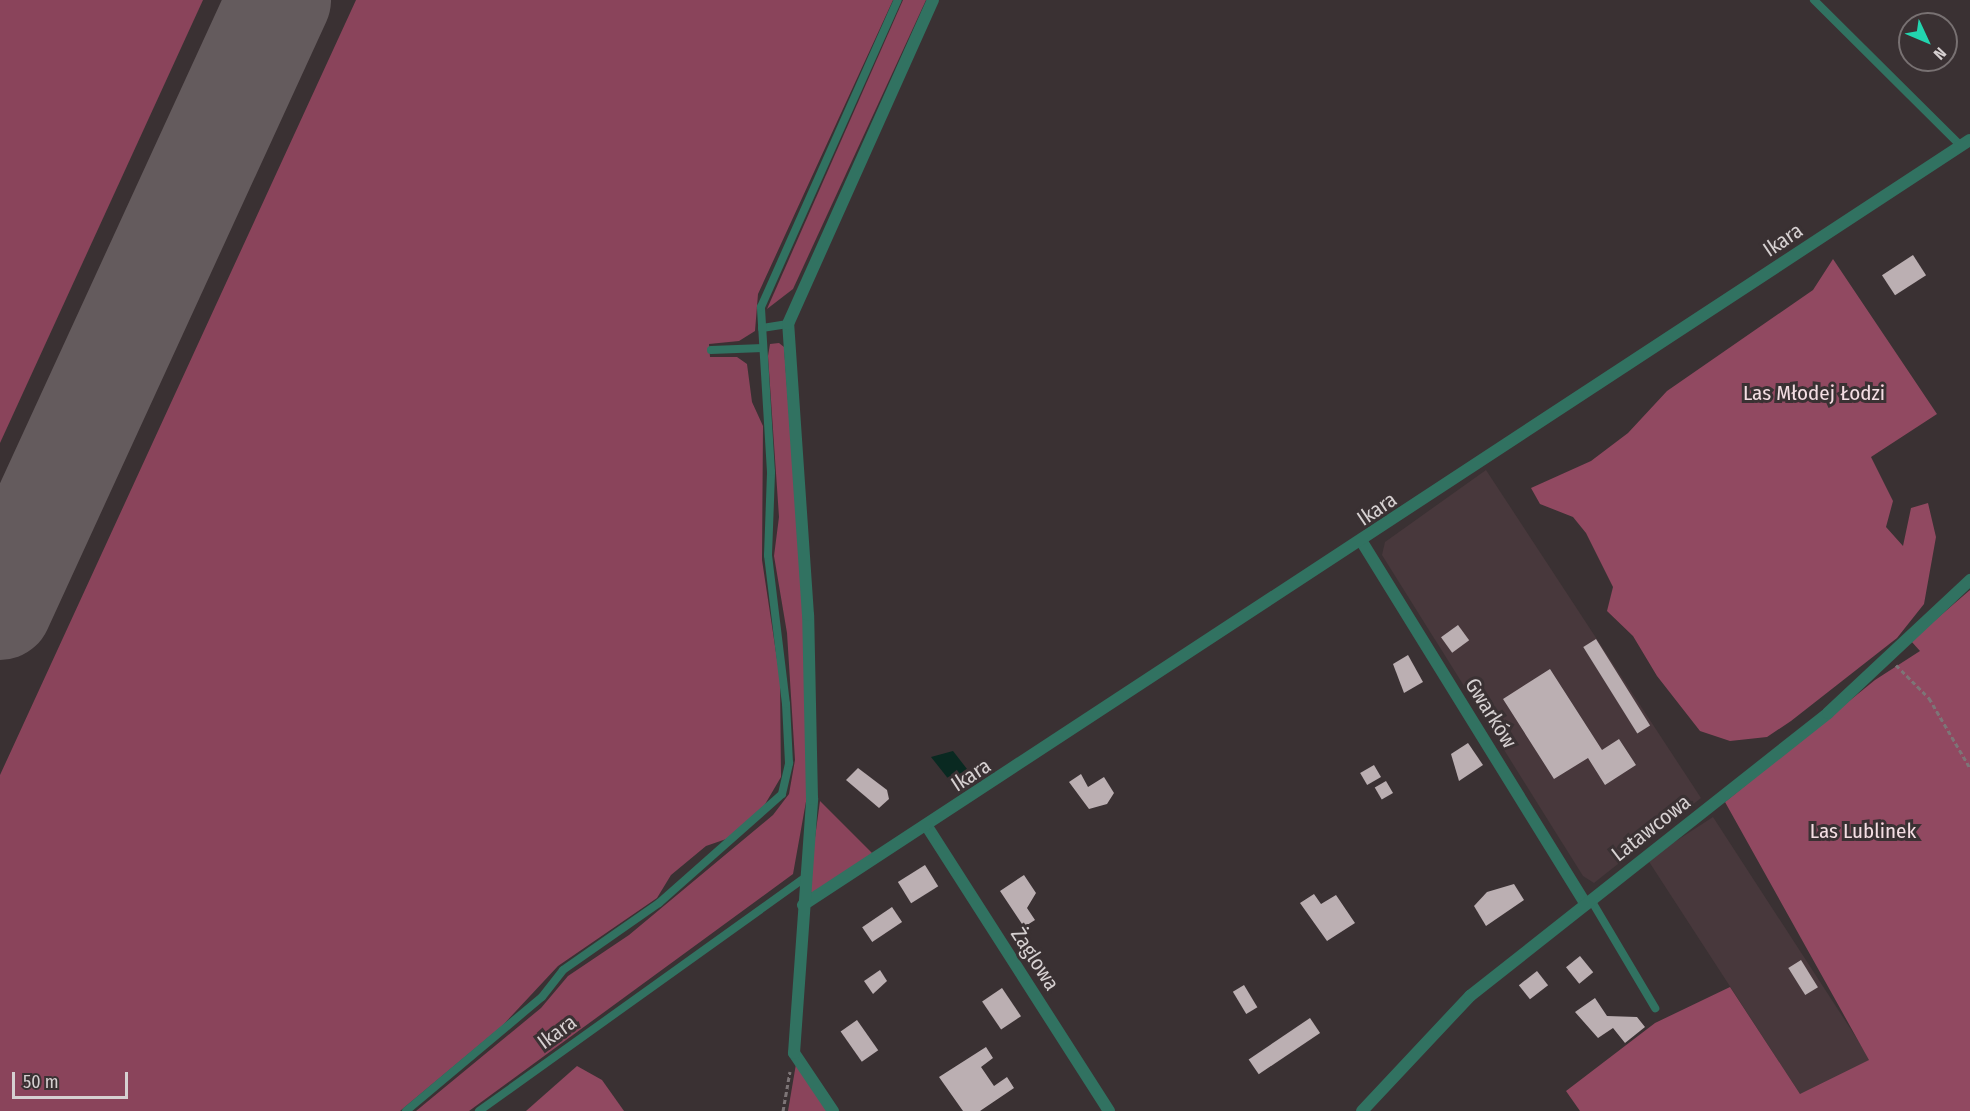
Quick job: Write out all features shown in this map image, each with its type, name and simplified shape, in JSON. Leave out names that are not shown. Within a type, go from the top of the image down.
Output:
[{"type":"street","points":[[833,1111],[794,1053],[803,879],[812,799],[808,615],[788,324],[933,0]]},
{"type":"street","name":"Ikara","points":[[803,905],[927,828],[1965,143]]},
{"type":"street","name":"Gwarków","points":[[1362,542],[1588,902]]},
{"type":"street","name":"Latawcowa","points":[[1362,1111],[1470,996],[1828,713],[1970,580]]},
{"type":"street","name":"Żaglowa","points":[[927,828],[1109,1111]]},
{"type":"lane","points":[[406,1111],[542,997],[563,970],[659,903],[782,794],[789,763],[768,555],[772,507],[762,328],[765,290],[898,0]]},
{"type":"lane","points":[[1814,0],[1965,143]]},
{"type":"lane","points":[[762,328],[788,324]]},
{"type":"lane","points":[[711,350],[763,348]]},
{"type":"lane","name":"Ikara","points":[[479,1111],[803,879]]},
{"type":"lane","points":[[1588,902],[1655,1008]]},
{"type":"path","points":[[1888,658],[1929,698],[1970,768]]},
{"type":"path","points":[[783,1111],[794,1053]]},
{"type":"shaded area","points":[[0,0],[203,0],[0,443]]},
{"type":"shaded area","points":[[356,0],[893,0],[758,294],[755,331],[739,341],[709,344],[710,357],[737,357],[747,364],[752,402],[763,426],[762,560],[780,679],[781,777],[764,806],[732,837],[706,846],[671,875],[657,898],[558,966],[502,1026],[400,1111],[0,1111],[0,775]]},
{"type":"shaded area","points":[[903,0],[926,0],[793,289],[767,309]]},
{"type":"shaded area","points":[[779,343],[784,347],[804,616],[807,796],[793,874],[469,1111],[416,1111],[541,1008],[568,976],[629,935],[773,815],[789,794],[795,760],[787,633],[774,556],[779,517],[768,356],[770,344]]},
{"type":"shaded area","points":[[1486,470],[1701,798],[1594,883],[1583,876],[1382,555],[1385,542]]},
{"type":"shaded area","points":[[953,751],[967,769],[950,781],[931,757]]},
{"type":"shaded area","points":[[820,801],[874,855],[812,893],[808,889]]},
{"type":"shaded area","points":[[1713,817],[1870,1059],[1805,1102],[1648,859]]},
{"type":"shaded area","points":[[796,1064],[828,1111],[788,1111]]},
{"type":"green space","name":"Las Młodej Łodzi","points":[[1833,259],[1937,414],[1871,457],[1893,501],[1886,527],[1903,546],[1911,508],[1928,503],[1936,537],[1924,604],[1897,638],[1791,721],[1767,737],[1730,741],[1700,731],[1657,676],[1633,636],[1607,611],[1613,587],[1586,533],[1573,517],[1540,504],[1531,488],[1591,461],[1628,433],[1667,391],[1813,290]]},
{"type":"green space","name":"Las Lublinek","points":[[1970,590],[1970,1111],[1580,1111],[1566,1091],[1655,1023],[1730,987],[1800,1094],[1869,1060],[1725,802],[1875,680],[1920,651],[1911,641]]},
{"type":"green space","points":[[577,1066],[602,1080],[624,1111],[526,1111]]},
{"type":"building","points":[[1913,255],[1926,275],[1895,295],[1882,275]]},
{"type":"building","points":[[1458,625],[1469,640],[1452,653],[1441,637]]},
{"type":"building","points":[[1596,639],[1650,726],[1637,733],[1583,647]]},
{"type":"building","points":[[1408,655],[1423,682],[1404,693],[1393,664]]},
{"type":"building","points":[[1550,669],[1602,750],[1619,739],[1636,765],[1605,785],[1588,758],[1554,779],[1503,699]]},
{"type":"building","points":[[1468,743],[1483,765],[1459,781],[1451,754]]},
{"type":"building","points":[[1374,765],[1381,777],[1367,785],[1360,773]]},
{"type":"building","points":[[858,768],[887,790],[889,799],[879,808],[846,780]]},
{"type":"building","points":[[1081,774],[1088,787],[1104,777],[1114,793],[1107,804],[1089,809],[1069,782]]},
{"type":"building","points":[[1386,781],[1393,793],[1382,800],[1375,787]]},
{"type":"building","points":[[925,865],[938,886],[911,903],[898,882]]},
{"type":"building","points":[[1024,875],[1036,893],[1027,908],[1035,920],[1024,927],[1000,891]]},
{"type":"building","points":[[1514,884],[1524,900],[1486,926],[1474,906],[1487,892]]},
{"type":"building","points":[[1314,894],[1321,904],[1336,895],[1355,923],[1327,941],[1300,903]]},
{"type":"building","points":[[892,907],[902,922],[872,942],[862,927]]},
{"type":"building","points":[[1580,956],[1593,972],[1579,984],[1566,967]]},
{"type":"building","points":[[1801,960],[1818,987],[1805,995],[1788,968]]},
{"type":"building","points":[[880,970],[887,981],[873,994],[864,981]]},
{"type":"building","points":[[1537,971],[1548,985],[1530,999],[1519,985]]},
{"type":"building","points":[[1244,985],[1257,1007],[1246,1014],[1233,992]]},
{"type":"building","points":[[1002,988],[1021,1016],[1001,1030],[982,1001]]},
{"type":"building","points":[[1595,998],[1607,1016],[1637,1017],[1645,1027],[1625,1043],[1613,1028],[1598,1038],[1575,1012]]},
{"type":"building","points":[[1310,1018],[1320,1033],[1259,1074],[1249,1059]]},
{"type":"building","points":[[857,1020],[878,1050],[862,1062],[841,1031]]},
{"type":"building","points":[[986,1047],[993,1058],[981,1067],[994,1086],[1007,1077],[1014,1088],[980,1111],[963,1111],[939,1077]]},
{"type":"runway","points":[[0,608],[279,0]]}]
